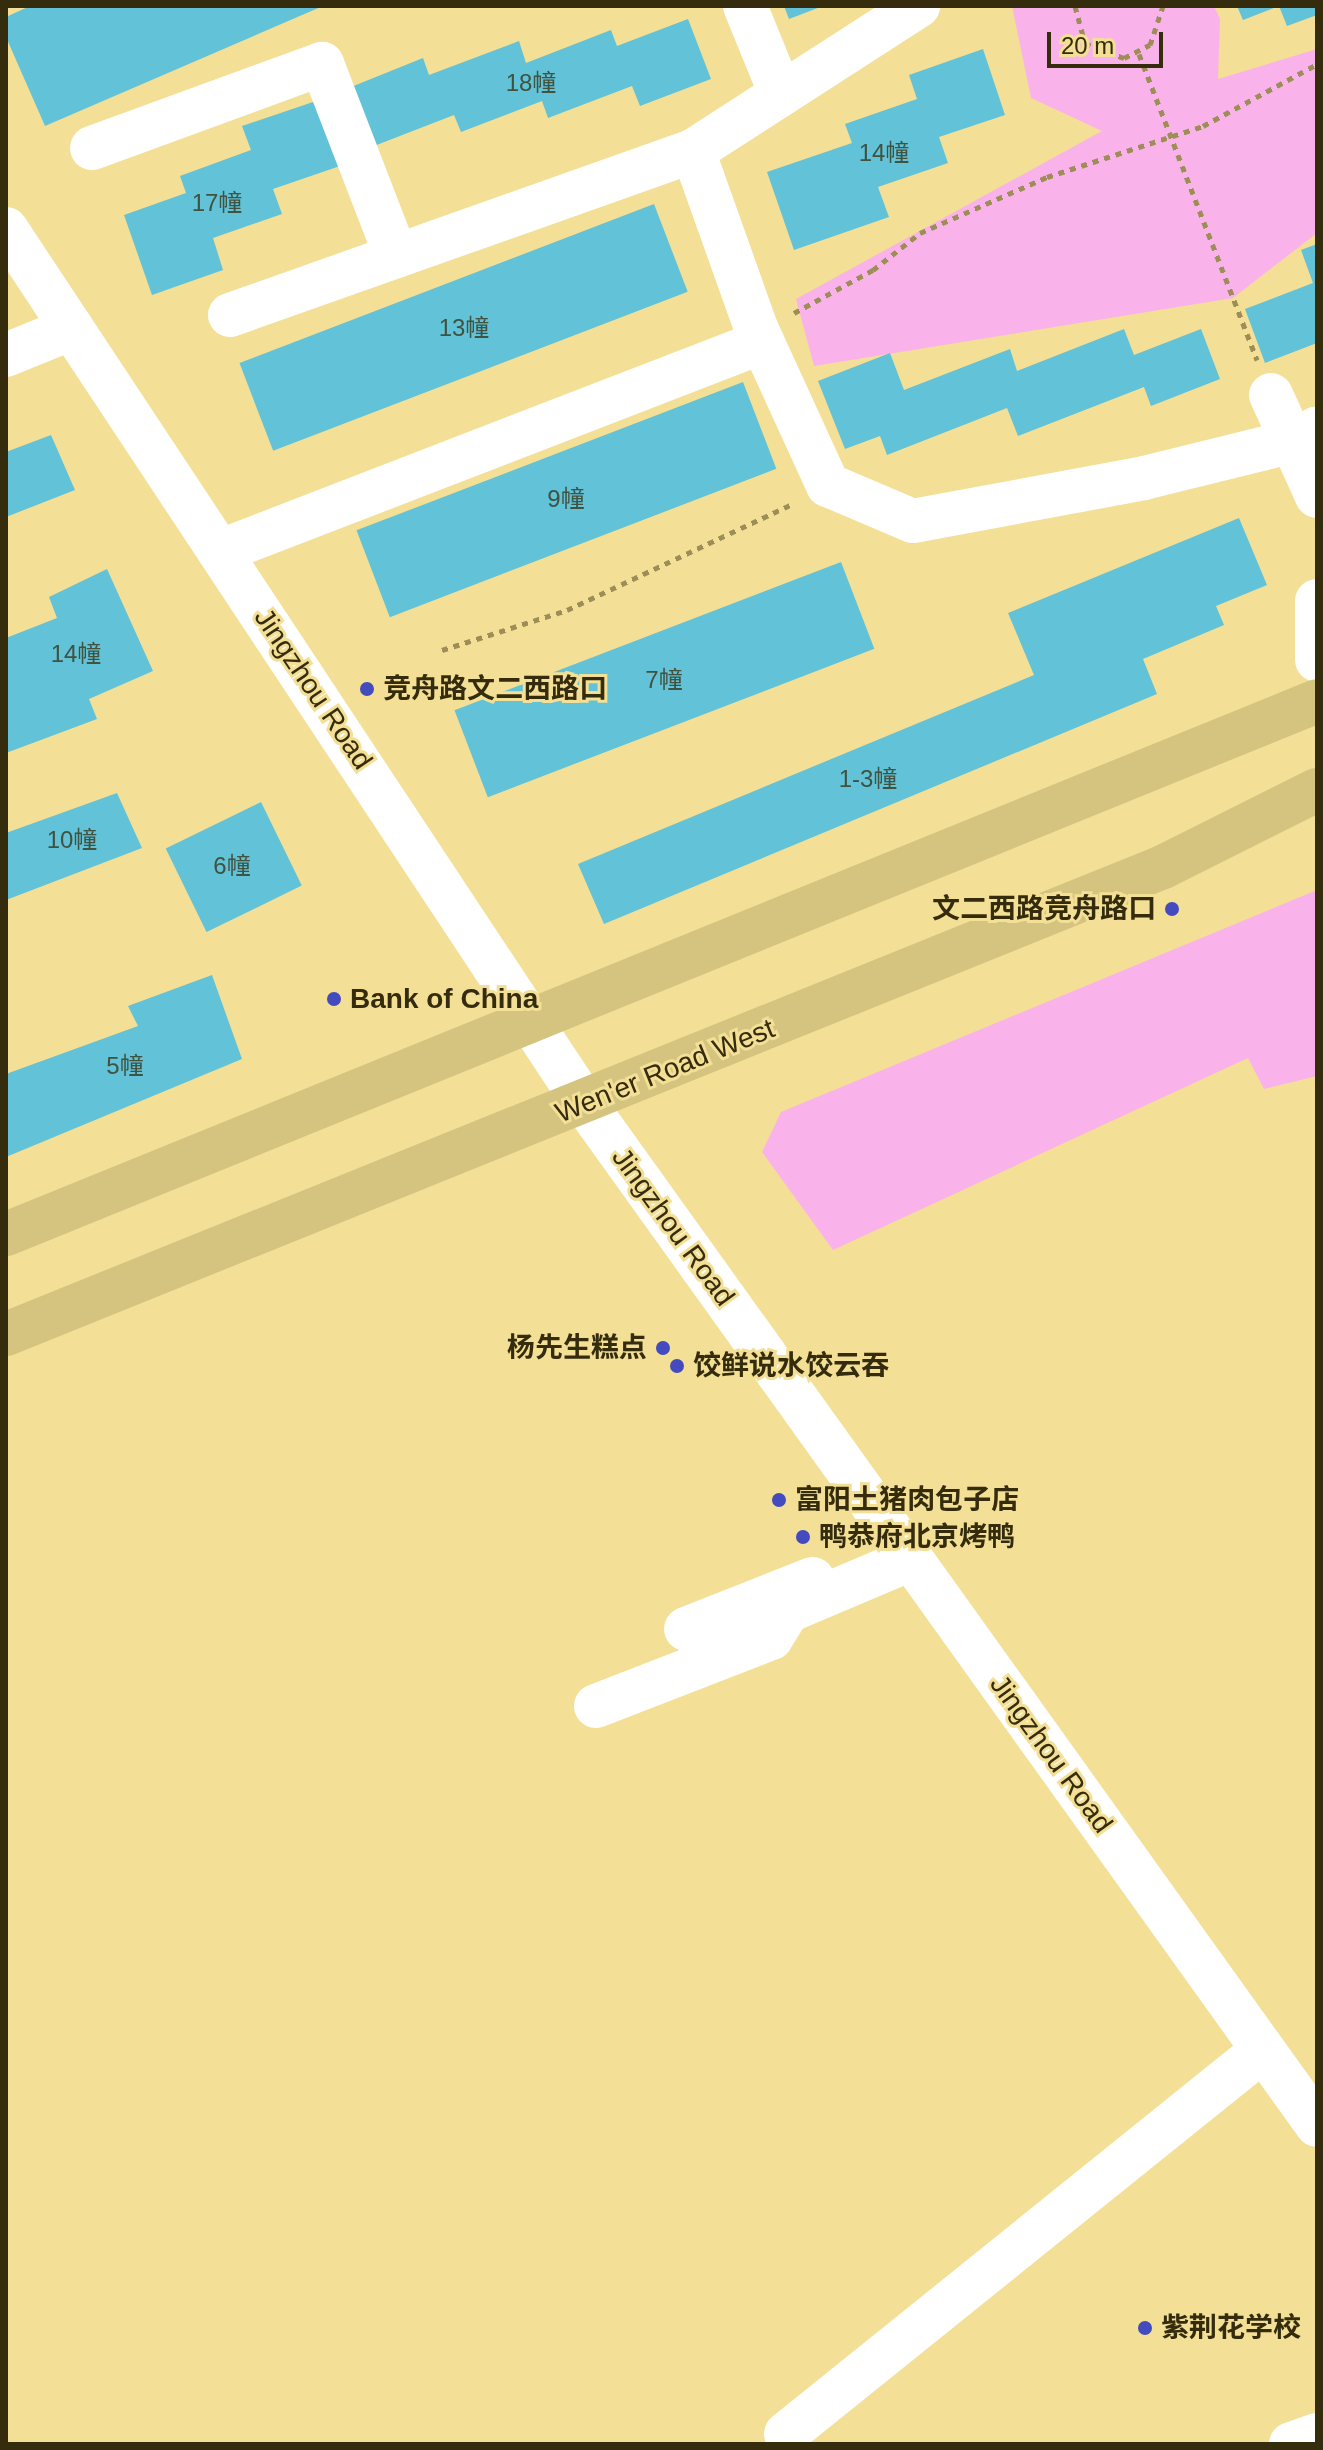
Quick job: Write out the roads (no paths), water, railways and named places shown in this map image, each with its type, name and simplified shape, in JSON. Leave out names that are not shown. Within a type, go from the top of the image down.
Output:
[{"type":"main road","points":[[6,1234],[1317,701]]},
{"type":"main road","name":"Wen'er Road West","points":[[6,1334],[585,1104],[1163,867],[1317,790]]},
{"type":"street","points":[[745,6],[781,94]]},
{"type":"street","points":[[230,315],[693,151],[918,6]]},
{"type":"street","points":[[92,148],[322,64],[396,256]]},
{"type":"street","points":[[693,151],[762,342],[828,485],[913,521],[1305,434]]},
{"type":"street","name":"Jingzhou Road","points":[[6,229],[533,1019],[585,1104],[1317,2125]]},
{"type":"street","points":[[6,355],[72,328]]},
{"type":"street","points":[[221,551],[762,342]]},
{"type":"street","points":[[1271,395],[1305,434],[1317,496]]},
{"type":"street","points":[[1317,601],[1317,660]]},
{"type":"street","points":[[686,1629],[906,1552]]},
{"type":"street","points":[[596,1706],[771,1638],[788,1611],[906,1552]]},
{"type":"street","points":[[786,2434],[1263,2050]]},
{"type":"street","points":[[1291,2444],[1317,2435]]},
{"type":"place","name":"竞舟路文二西路口","points":[[367,689]]},
{"type":"place","name":"文二西路竞舟路口","points":[[1172,909]]},
{"type":"place","name":"Bank of China","points":[[334,999]]},
{"type":"place","name":"杨先生糕点","points":[[663,1348]]},
{"type":"place","name":"饺鲜说水饺云吞","points":[[677,1366]]},
{"type":"place","name":"富阳土猪肉包子店","points":[[779,1500]]},
{"type":"place","name":"鸭恭府北京烤鸭","points":[[803,1537]]},
{"type":"place","name":"紫荆花学校","points":[[1145,2328]]}]
